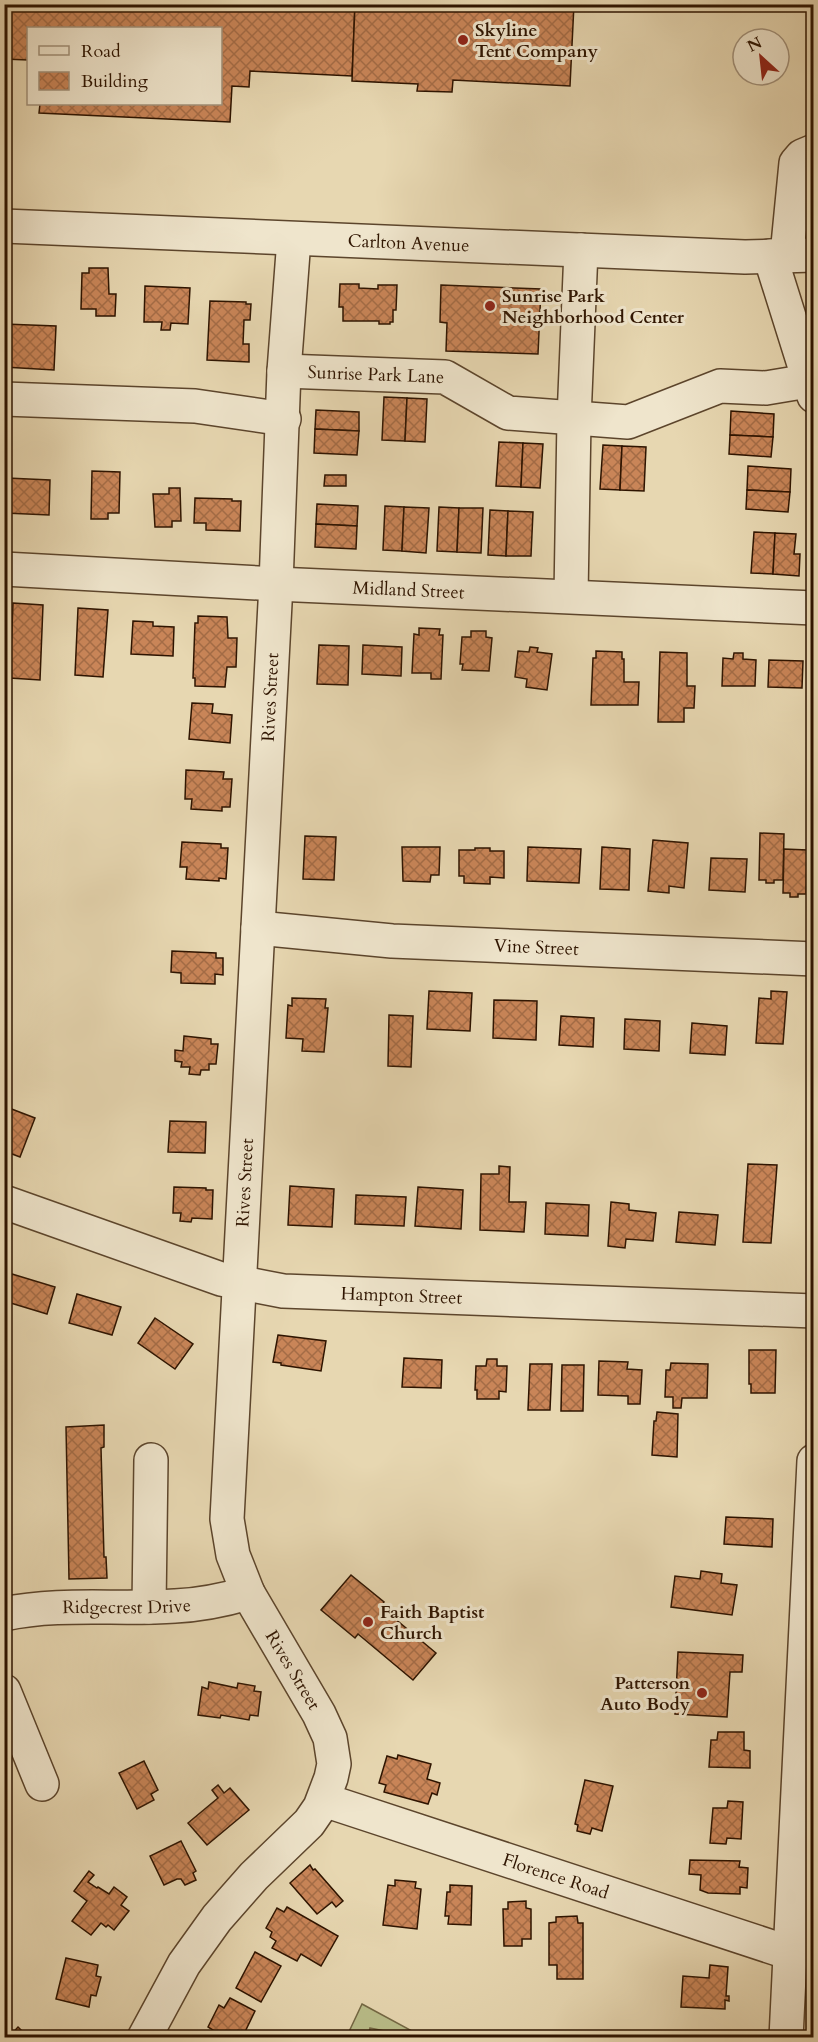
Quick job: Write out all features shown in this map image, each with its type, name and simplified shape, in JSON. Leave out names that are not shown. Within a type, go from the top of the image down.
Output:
[{"type":"street","points":[[811,389],[790,255],[796,163],[802,156],[813,151]]},
{"type":"street","name":"Carlton Avenue","points":[[4,226],[745,257],[790,255]]},
{"type":"street","name":"Rives Street","points":[[144,2037],[184,1964],[217,1918],[254,1876],[309,1823],[324,1800],[334,1764],[330,1738],[320,1714],[248,1593],[233,1555],[227,1519],[276,584],[284,419],[284,371],[294,239]]},
{"type":"street","points":[[571,596],[580,250]]},
{"type":"street","name":"Sunrise Park Lane","points":[[284,371],[445,377],[508,413],[628,422],[720,386],[811,389]]},
{"type":"street","points":[[4,399],[195,406],[284,419]]},
{"type":"street","name":"Midland Street","points":[[4,569],[276,584],[813,608]]},
{"type":"street","name":"Vine Street","points":[[258,928],[392,941],[813,959]]},
{"type":"street","name":"Hampton Street","points":[[4,1202],[238,1284],[283,1291],[813,1311]]},
{"type":"street","points":[[149,1607],[151,1460]]},
{"type":"street","points":[[786,2037],[810,1606],[813,1461]]},
{"type":"street","name":"Ridgecrest Drive","points":[[4,1614],[32,1608],[176,1606],[216,1602],[248,1593]]},
{"type":"street","points":[[4,1691],[42,1784]]},
{"type":"street","name":"Florence Road","points":[[324,1800],[790,1953]]},
{"type":"green space","points":[[362,2004],[423,2037],[346,2038]]},
{"type":"green space","points":[[370,2028],[414,2037],[368,2037]]},
{"type":"building","points":[[4,4],[355,4],[352,76],[250,71],[249,87],[232,86],[230,122],[39,113],[40,105],[222,105],[222,27],[27,27],[27,60],[4,59]]},
{"type":"building","name":"Skyline Tent Company","points":[[355,4],[574,4],[570,86],[453,80],[452,92],[417,91],[418,84],[352,81]]},
{"type":"building","points":[[89,268],[108,268],[109,294],[116,294],[115,316],[96,316],[96,309],[81,309],[82,273],[89,273]]},
{"type":"building","points":[[340,284],[359,284],[359,288],[378,289],[378,285],[397,285],[393,322],[379,324],[379,321],[343,321],[343,307],[339,307]]},
{"type":"building","name":"Sunrise Park Neighborhood Center","points":[[441,285],[541,289],[538,354],[446,351],[447,323],[440,322]]},
{"type":"building","points":[[145,286],[190,288],[188,324],[171,323],[170,330],[161,330],[162,322],[144,322]]},
{"type":"building","points":[[210,301],[251,304],[250,320],[244,320],[243,344],[249,344],[249,362],[207,360]]},
{"type":"building","points":[[4,324],[56,326],[54,370],[4,367]]},
{"type":"building","points":[[384,397],[407,398],[405,441],[382,440]]},
{"type":"building","points":[[407,398],[427,399],[425,442],[405,441]]},
{"type":"building","points":[[316,410],[359,412],[359,431],[315,429]]},
{"type":"building","points":[[731,411],[774,414],[773,437],[730,435]]},
{"type":"building","points":[[315,429],[359,431],[357,455],[314,453]]},
{"type":"building","points":[[730,435],[773,437],[771,457],[729,454]]},
{"type":"building","points":[[499,442],[523,443],[521,487],[496,486]]},
{"type":"building","points":[[523,443],[543,444],[540,488],[521,487]]},
{"type":"building","points":[[603,445],[622,446],[620,490],[600,489]]},
{"type":"building","points":[[622,446],[646,447],[644,491],[620,490]]},
{"type":"building","points":[[748,466],[791,469],[790,492],[747,490]]},
{"type":"building","points":[[92,471],[120,472],[119,513],[108,513],[108,519],[91,519]]},
{"type":"building","points":[[325,475],[346,475],[346,486],[324,486]]},
{"type":"building","points":[[7,478],[50,480],[49,515],[5,513]]},
{"type":"building","points":[[169,488],[180,488],[181,521],[172,521],[172,527],[155,527],[153,494],[169,494]]},
{"type":"building","points":[[747,490],[790,492],[788,512],[746,509]]},
{"type":"building","points":[[195,498],[241,501],[240,531],[206,530],[206,523],[194,523]]},
{"type":"building","points":[[317,504],[358,506],[357,526],[316,524]]},
{"type":"building","points":[[385,506],[404,507],[402,551],[383,550]]},
{"type":"building","points":[[404,507],[429,508],[426,553],[402,551]]},
{"type":"building","points":[[439,507],[459,508],[457,552],[437,551]]},
{"type":"building","points":[[459,508],[483,508],[481,553],[457,552]]},
{"type":"building","points":[[490,510],[508,511],[506,556],[488,555]]},
{"type":"building","points":[[508,511],[533,512],[531,556],[506,556]]},
{"type":"building","points":[[316,524],[357,526],[356,549],[315,547]]},
{"type":"building","points":[[754,532],[775,533],[773,574],[751,573]]},
{"type":"building","points":[[775,533],[796,534],[794,554],[800,554],[799,576],[773,574]]},
{"type":"building","points":[[13,603],[43,605],[40,680],[10,678]]},
{"type":"building","points":[[78,608],[108,610],[103,677],[75,675]]},
{"type":"building","points":[[198,616],[227,617],[228,638],[237,638],[236,667],[227,667],[225,687],[195,686],[195,678],[193,678],[195,623],[198,623]]},
{"type":"building","points":[[133,621],[153,622],[153,626],[174,627],[173,656],[131,654]]},
{"type":"building","points":[[419,628],[440,629],[439,635],[443,635],[441,679],[431,679],[431,673],[412,673],[414,634],[419,635]]},
{"type":"building","points":[[471,631],[486,631],[486,637],[492,638],[489,671],[462,670],[463,664],[460,664],[462,637],[471,637]]},
{"type":"building","points":[[319,645],[349,646],[348,685],[317,684]]},
{"type":"building","points":[[363,645],[402,647],[401,676],[362,674]]},
{"type":"building","points":[[530,647],[538,648],[537,652],[552,654],[547,690],[526,687],[527,679],[515,677],[518,651],[529,652]]},
{"type":"building","points":[[596,651],[622,652],[624,682],[639,682],[638,705],[591,705],[593,658],[596,658]]},
{"type":"building","points":[[660,652],[687,653],[687,686],[695,686],[694,708],[684,708],[684,722],[658,722]]},
{"type":"building","points":[[734,653],[743,653],[743,659],[756,660],[755,686],[722,686],[723,658],[733,659]]},
{"type":"building","points":[[769,660],[803,661],[802,688],[768,687]]},
{"type":"building","points":[[192,703],[213,704],[212,713],[232,715],[230,743],[189,739]]},
{"type":"building","points":[[186,770],[224,772],[223,779],[232,779],[230,807],[222,807],[222,811],[191,809],[192,799],[185,799]]},
{"type":"building","points":[[760,833],[784,834],[783,880],[766,883],[766,880],[759,880]]},
{"type":"building","points":[[305,836],[336,837],[334,880],[303,879]]},
{"type":"building","points":[[653,840],[688,843],[684,888],[669,886],[669,893],[648,891]]},
{"type":"building","points":[[182,842],[221,844],[221,848],[228,848],[226,879],[219,878],[219,881],[186,879],[187,867],[180,867]]},
{"type":"building","points":[[402,847],[440,847],[439,875],[431,875],[430,882],[403,881]]},
{"type":"building","points":[[528,847],[581,849],[579,883],[527,881]]},
{"type":"building","points":[[602,847],[630,849],[629,890],[600,889]]},
{"type":"building","points":[[475,848],[504,851],[504,878],[490,877],[490,884],[464,883],[464,876],[459,876],[459,850],[475,850]]},
{"type":"building","points":[[784,849],[807,850],[806,894],[790,897],[790,893],[783,893]]},
{"type":"building","points":[[711,858],[747,859],[745,892],[709,890]]},
{"type":"building","points":[[172,951],[216,953],[216,958],[223,958],[223,975],[215,974],[215,984],[181,983],[181,973],[171,972]]},
{"type":"building","points":[[429,991],[472,993],[470,1031],[427,1029]]},
{"type":"building","points":[[771,991],[787,992],[783,1044],[756,1043],[759,998],[771,999]]},
{"type":"building","points":[[292,998],[326,999],[325,1008],[328,1008],[324,1052],[302,1051],[303,1039],[286,1038],[288,1005],[292,1006]]},
{"type":"building","points":[[494,1000],[537,1001],[536,1040],[493,1038]]},
{"type":"building","points":[[389,1015],[413,1016],[411,1067],[388,1066]]},
{"type":"building","points":[[561,1016],[594,1018],[593,1047],[559,1045]]},
{"type":"building","points":[[625,1019],[660,1021],[659,1051],[624,1049]]},
{"type":"building","points":[[692,1023],[727,1026],[725,1055],[690,1053]]},
{"type":"building","points":[[184,1036],[211,1039],[211,1044],[218,1044],[216,1064],[209,1064],[209,1070],[201,1070],[200,1075],[189,1074],[190,1067],[181,1067],[182,1062],[175,1061],[175,1050],[183,1051]]},
{"type":"building","points":[[9,1108],[35,1118],[20,1157],[4,1151],[4,1121]]},
{"type":"building","points":[[170,1121],[206,1122],[205,1153],[168,1152]]},
{"type":"building","points":[[748,1164],[777,1165],[771,1243],[743,1242]]},
{"type":"building","points":[[499,1166],[510,1167],[509,1202],[526,1202],[524,1232],[480,1230],[481,1174],[499,1174]]},
{"type":"building","points":[[290,1186],[334,1189],[332,1227],[288,1225]]},
{"type":"building","points":[[174,1187],[213,1190],[212,1219],[192,1218],[191,1222],[180,1221],[181,1213],[173,1213]]},
{"type":"building","points":[[418,1187],[463,1190],[461,1229],[415,1226]]},
{"type":"building","points":[[356,1195],[406,1197],[404,1226],[355,1224]]},
{"type":"building","points":[[611,1202],[629,1204],[629,1210],[656,1213],[653,1241],[626,1239],[625,1248],[608,1246]]},
{"type":"building","points":[[546,1203],[589,1205],[588,1236],[545,1234]]},
{"type":"building","points":[[679,1212],[718,1215],[715,1245],[676,1242]]},
{"type":"building","points":[[12,1274],[55,1287],[47,1314],[4,1301]]},
{"type":"building","points":[[77,1294],[121,1307],[112,1335],[69,1323]]},
{"type":"building","points":[[155,1318],[193,1344],[175,1369],[138,1343]]},
{"type":"building","points":[[278,1335],[326,1341],[321,1371],[273,1362]]},
{"type":"building","points":[[749,1350],[776,1350],[775,1393],[751,1393]]},
{"type":"building","points":[[404,1358],[442,1360],[441,1388],[402,1387]]},
{"type":"building","points":[[487,1359],[497,1359],[497,1366],[507,1366],[506,1392],[499,1391],[499,1399],[477,1399],[476,1366],[486,1366]]},
{"type":"building","points":[[599,1361],[628,1362],[627,1369],[642,1370],[640,1404],[628,1404],[628,1396],[598,1395]]},
{"type":"building","points":[[671,1363],[708,1364],[707,1398],[682,1398],[681,1408],[673,1408],[673,1397],[665,1397],[666,1370],[670,1370]]},
{"type":"building","points":[[530,1364],[552,1364],[550,1410],[528,1410]]},
{"type":"building","points":[[562,1365],[584,1365],[583,1411],[561,1411]]},
{"type":"building","points":[[657,1412],[678,1414],[677,1457],[652,1455],[654,1421],[656,1421]]},
{"type":"building","points":[[104,1425],[104,1447],[101,1448],[104,1557],[106,1557],[107,1578],[69,1579],[66,1427]]},
{"type":"building","points":[[726,1517],[773,1519],[772,1547],[724,1544]]},
{"type":"building","points":[[701,1571],[722,1574],[721,1583],[737,1585],[732,1615],[671,1607],[675,1576],[700,1579]]},
{"type":"building","name":"Faith Baptist Church","points":[[351,1575],[384,1602],[381,1607],[436,1653],[413,1680],[358,1634],[355,1638],[321,1610]]},
{"type":"building","name":"Patterson Auto Body","points":[[678,1652],[743,1655],[742,1672],[730,1672],[727,1717],[675,1714]]},
{"type":"building","points":[[209,1682],[237,1688],[238,1683],[255,1686],[254,1691],[261,1692],[258,1716],[250,1715],[249,1720],[221,1715],[220,1718],[198,1715],[202,1687],[208,1689]]},
{"type":"building","points":[[718,1732],[744,1732],[744,1750],[750,1751],[750,1768],[709,1767],[711,1740],[717,1740]]},
{"type":"building","points":[[398,1755],[431,1764],[427,1779],[440,1783],[437,1795],[432,1793],[428,1804],[384,1792],[386,1785],[379,1783],[387,1756],[397,1759]]},
{"type":"building","points":[[144,1761],[158,1790],[151,1794],[154,1800],[137,1809],[119,1773]]},
{"type":"building","points":[[585,1780],[613,1786],[602,1831],[592,1828],[590,1834],[577,1831],[578,1825],[575,1824]]},
{"type":"building","points":[[218,1785],[224,1793],[230,1788],[249,1810],[207,1845],[188,1823],[218,1798],[212,1790]]},
{"type":"building","points":[[728,1801],[743,1802],[741,1839],[727,1838],[726,1844],[710,1843],[713,1808],[727,1808]]},
{"type":"building","points":[[181,1841],[196,1871],[193,1873],[196,1880],[185,1885],[181,1879],[177,1879],[164,1885],[150,1856]]},
{"type":"building","points":[[690,1860],[740,1861],[739,1867],[748,1868],[747,1888],[740,1887],[740,1894],[708,1893],[700,1890],[701,1875],[689,1874]]},
{"type":"building","points":[[310,1865],[343,1901],[336,1907],[332,1902],[317,1914],[290,1883]]},
{"type":"building","points":[[89,1871],[94,1875],[88,1882],[109,1894],[114,1887],[127,1897],[121,1905],[129,1911],[114,1930],[101,1923],[91,1935],[72,1921],[87,1901],[74,1891]]},
{"type":"building","points":[[395,1880],[416,1882],[415,1888],[421,1889],[417,1929],[383,1925],[388,1885],[395,1886]]},
{"type":"building","points":[[450,1885],[472,1886],[471,1925],[448,1924],[449,1916],[445,1916],[447,1892],[450,1892]]},
{"type":"building","points":[[526,1901],[526,1908],[531,1909],[531,1939],[522,1939],[522,1946],[504,1946],[503,1909],[508,1909],[508,1902]]},
{"type":"building","points":[[287,1907],[338,1936],[321,1966],[301,1954],[297,1961],[272,1948],[276,1941],[270,1937],[272,1932],[266,1928],[277,1908],[284,1912]]},
{"type":"building","points":[[577,1916],[578,1923],[583,1923],[583,1979],[557,1979],[557,1965],[549,1965],[549,1923],[556,1922],[556,1917]]},
{"type":"building","points":[[255,1952],[281,1966],[261,2002],[236,1988]]},
{"type":"building","points":[[66,1958],[98,1965],[96,1976],[101,1977],[96,1996],[91,1995],[89,2007],[56,1999]]},
{"type":"building","points":[[710,1965],[728,1967],[726,1996],[729,1996],[729,2001],[725,2000],[725,2009],[681,2007],[683,1976],[709,1978]]},
{"type":"building","points":[[230,1998],[255,2011],[242,2038],[209,2038],[213,2030],[208,2027],[219,2005],[224,2008]]},
{"type":"building","points":[[18,2027],[29,2038],[8,2038]]},
{"type":"place","name":"Skyline Tent Company","points":[[463,40]]},
{"type":"place","name":"Sunrise Park Neighborhood Center","points":[[490,306]]},
{"type":"place","name":"Faith Baptist Church","points":[[368,1622]]},
{"type":"place","name":"Patterson Auto Body","points":[[702,1693]]}]
